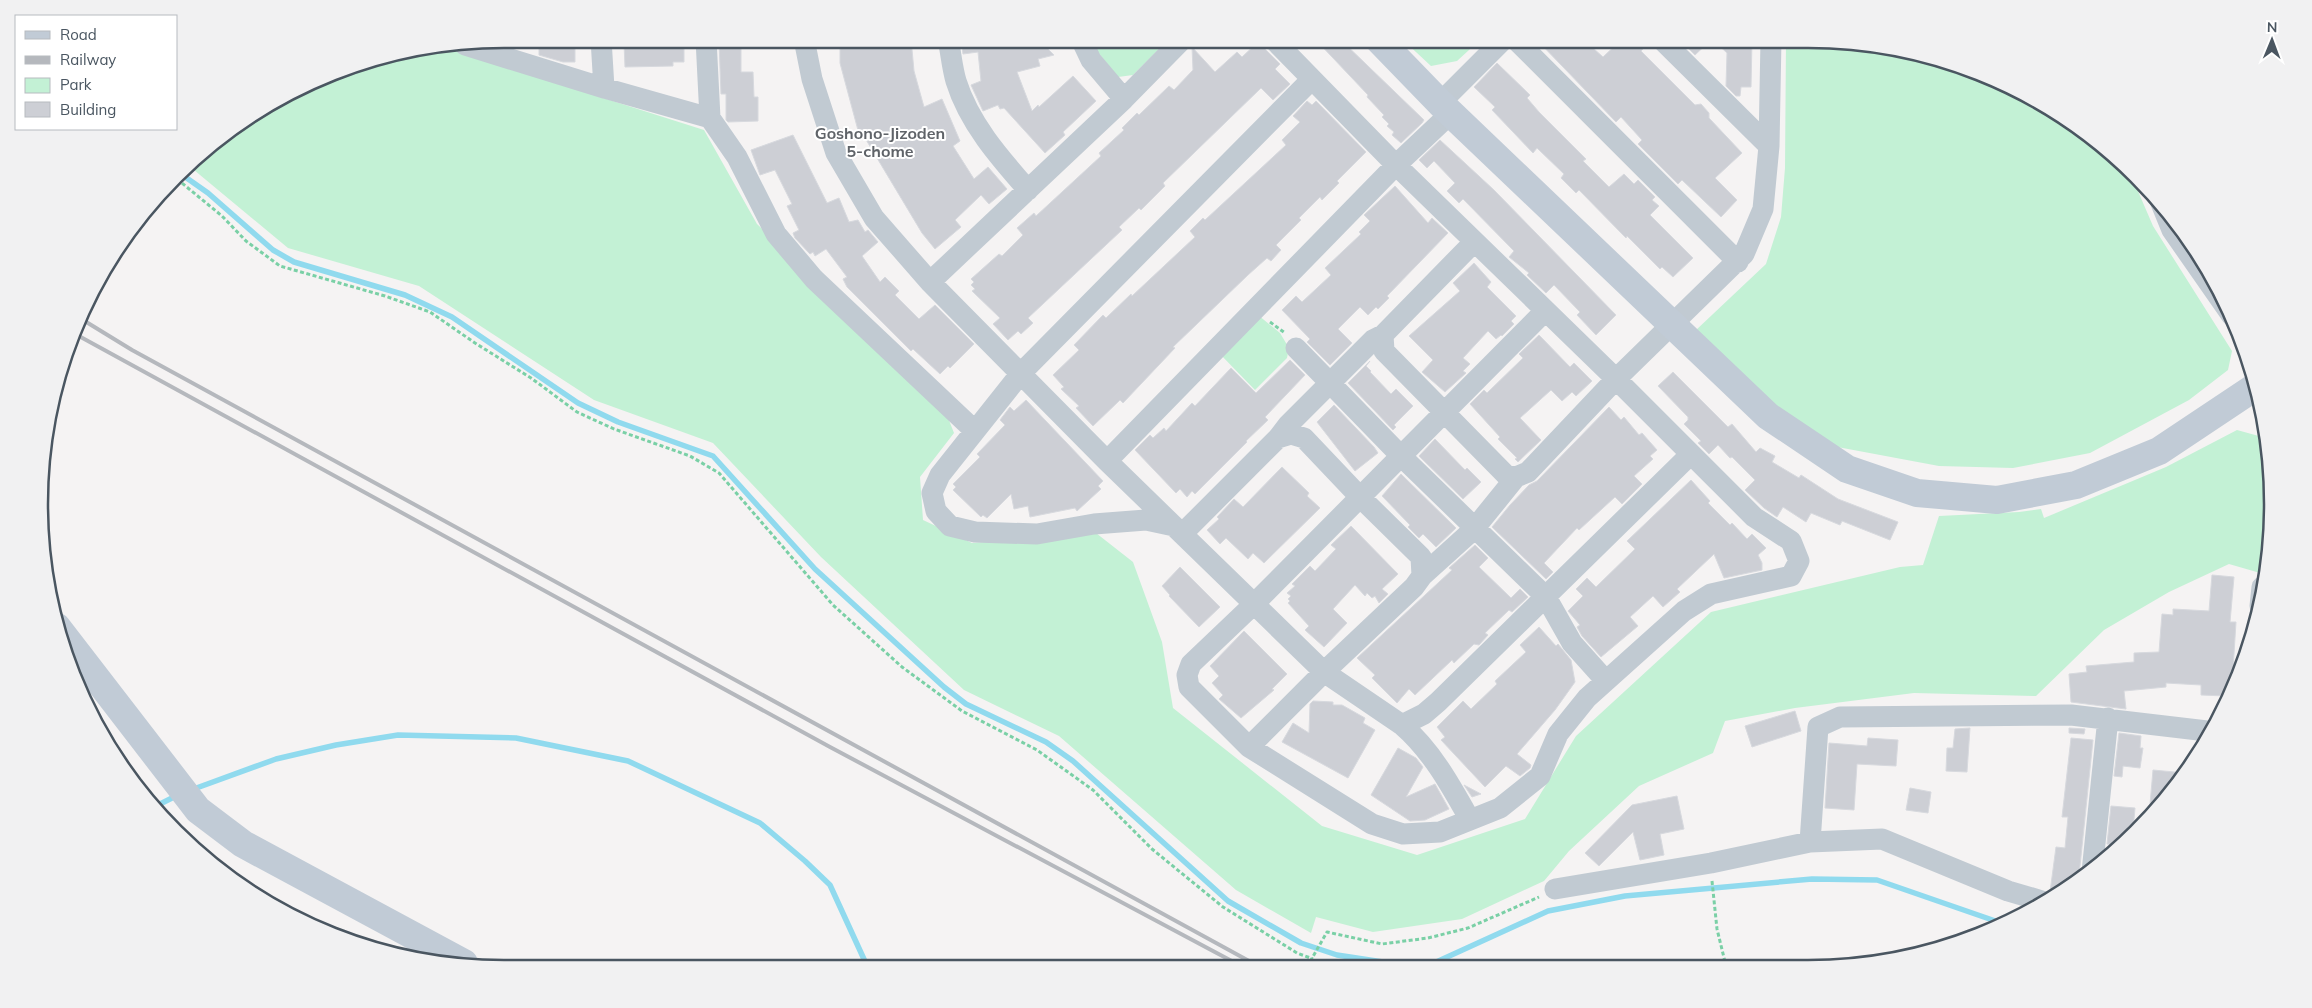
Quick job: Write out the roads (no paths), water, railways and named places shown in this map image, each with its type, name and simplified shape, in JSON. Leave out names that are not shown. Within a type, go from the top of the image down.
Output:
[{"type":"street","points":[[475,48],[710,118]]},
{"type":"street","points":[[602,48],[604,88]]},
{"type":"street","points":[[706,48],[710,118],[738,157],[776,234],[814,279],[976,430]]},
{"type":"street","points":[[806,48],[812,79],[836,153],[874,218],[930,282],[1108,461],[1324,672],[1402,725],[1417,738],[1449,781],[1470,820]]},
{"type":"street","points":[[950,48],[956,82],[973,119],[995,153],[1028,190]]},
{"type":"street","points":[[1085,48],[1091,60],[1124,99]]},
{"type":"street","points":[[930,282],[1124,99],[1174,48]]},
{"type":"street","points":[[1282,48],[1396,165],[1616,379],[1754,516],[1791,541],[1800,561],[1791,576],[1711,594],[1684,612],[1588,698],[1558,734],[1540,776],[1500,808],[1440,832],[1404,834],[1380,827],[1372,824],[1249,748],[1189,687],[1187,675],[1191,664],[1254,604],[1545,311]]},
{"type":"street","points":[[1387,48],[1445,108],[1768,416],[1847,470],[1917,493],[1997,500],[2076,485],[2159,452],[2250,390]]},
{"type":"street","points":[[1108,461],[1396,165],[1496,48]]},
{"type":"street","points":[[1524,48],[1738,262]]},
{"type":"street","points":[[1670,48],[1769,146]]},
{"type":"street","points":[[1249,748],[1324,672],[1414,587],[1422,576],[1474,529],[1516,478],[1528,472],[1616,379],[1738,262],[1744,254],[1763,209],[1769,146],[1772,48]]},
{"type":"street","points":[[1178,530],[1146,520],[1094,524],[1037,534],[975,532],[950,526],[936,511],[932,493],[940,475],[1021,373],[1312,79]]},
{"type":"street","points":[[2171,227],[2198,267]]},
{"type":"street","points":[[1178,530],[1278,438],[1288,425],[1373,340],[1384,335],[1474,242]]},
{"type":"street","points":[[1384,335],[1384,351],[1506,475],[1516,478]]},
{"type":"street","points":[[1296,348],[1474,529],[1546,597],[1572,644],[1606,681]]},
{"type":"street","points":[[1278,438],[1291,434],[1304,438],[1360,498],[1422,557],[1422,576]]},
{"type":"street","points":[[1402,725],[1424,714],[1431,708],[1691,454]]},
{"type":"street","points":[[70,643],[198,810],[243,844],[455,958]]},
{"type":"street","points":[[1810,842],[1818,727],[1840,717],[2071,715],[2204,731]]},
{"type":"street","points":[[2093,860],[2108,718]]},
{"type":"street","points":[[1555,889],[1711,863],[1810,842],[1882,839],[2008,891],[2036,899]]},
{"type":"waterway","points":[[185,177],[208,193],[273,250],[294,262],[405,295],[452,317],[578,403],[618,422],[713,456],[815,569],[944,687],[966,704],[1046,742],[1073,761],[1228,901],[1301,943],[1337,955],[1370,960]]},
{"type":"waterway","points":[[191,790],[276,759],[336,745],[398,735],[516,738],[628,761],[760,823],[830,885],[864,960]]},
{"type":"waterway","points":[[160,804],[178,795]]},
{"type":"waterway","points":[[1441,960],[1548,911],[1625,896],[1812,879],[1877,880],[1994,921]]},
{"type":"railway","points":[[86,322],[132,350],[1247,960]]},
{"type":"railway","points":[[79,336],[830,747],[1230,960]]},
{"type":"district","name":"Goshono-Jizoden 5-chome","points":[[880,142]]}]
